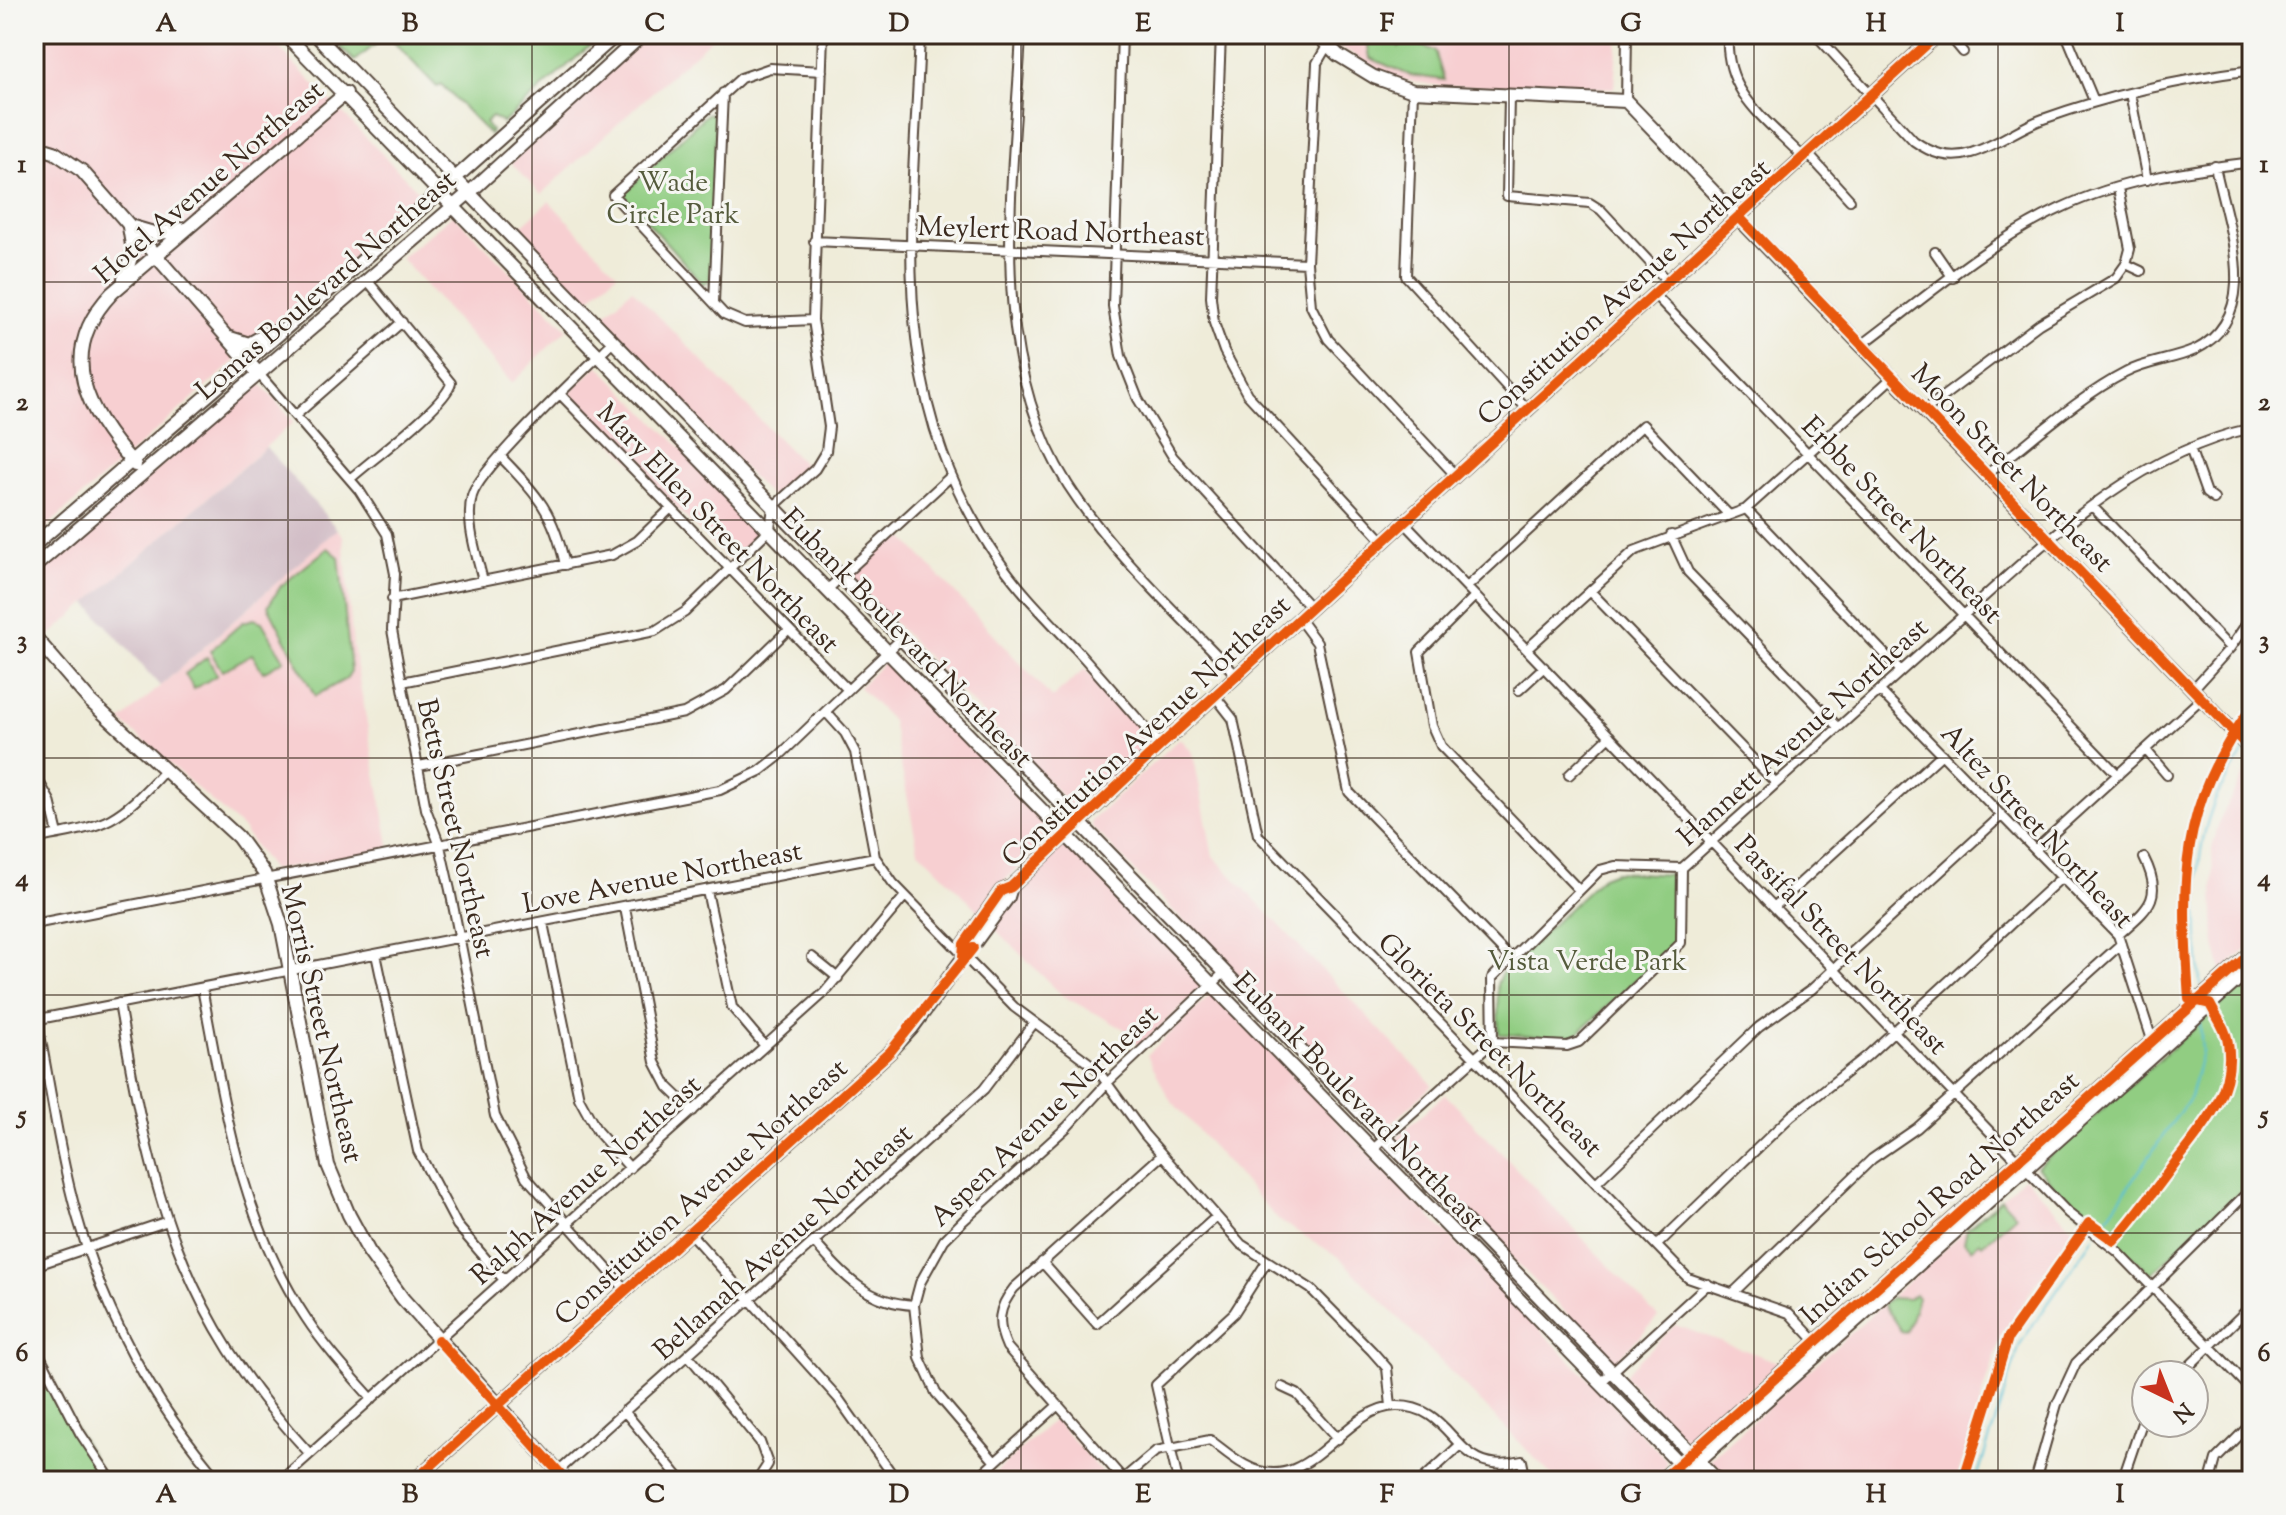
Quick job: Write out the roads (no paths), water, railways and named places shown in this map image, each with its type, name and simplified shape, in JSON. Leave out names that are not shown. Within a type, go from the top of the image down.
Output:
[{"type":"street","name":"Eubank Boulevard Northeast","points":[[285,34],[441,190],[1687,1472]]},
{"type":"street","points":[[292,34],[343,78],[356,75]]},
{"type":"street","name":"Eubank Boulevard Northeast","points":[[315,34],[1718,1481]]},
{"type":"street","points":[[591,81],[587,70],[617,42],[619,34]]},
{"type":"street","name":"Lomas Boulevard Northeast","points":[[34,545],[316,302],[619,34]]},
{"type":"street","name":"Lomas Boulevard Northeast","points":[[34,567],[470,192],[643,34]]},
{"type":"street","points":[[402,682],[655,631],[685,612],[770,529],[773,507],[815,469],[826,451],[829,427],[813,320],[823,34]]},
{"type":"street","points":[[920,34],[912,322],[917,363],[934,435],[950,477],[971,517],[1018,587],[1161,745]]},
{"type":"street","points":[[1021,34],[1011,307],[1030,402],[1049,451],[1090,515],[1237,676]]},
{"type":"street","points":[[1122,34],[1113,306],[1121,356],[1154,431],[1173,457],[1312,609]]},
{"type":"street","points":[[1221,34],[1211,258],[1214,323],[1232,372],[1247,394],[1384,542]]},
{"type":"street","points":[[1316,34],[1327,46],[1374,77],[1413,91],[1626,101],[1627,34]]},
{"type":"street","points":[[1728,34],[1729,70],[1737,87],[1850,200]]},
{"type":"street","points":[[1815,34],[1914,141],[1929,152],[1949,156],[1971,153],[2038,120],[2094,101],[2252,70]]},
{"type":"street","name":"Constitution Avenue Northeast","points":[[414,1481],[890,1052],[912,1028],[963,957],[964,944],[1001,891],[1011,887],[1161,745],[1938,34]]},
{"type":"street","points":[[1948,34],[1963,52]]},
{"type":"street","points":[[2066,34],[2094,101]]},
{"type":"street","points":[[1327,46],[1317,63],[1307,263],[1311,306],[1323,331],[1456,476]]},
{"type":"street","points":[[813,320],[745,323],[724,314],[613,195],[741,78],[758,70],[822,71]]},
{"type":"street","points":[[1413,91],[1406,276],[1528,410]]},
{"type":"street","name":"Hotel Avenue Northeast","points":[[143,473],[95,417],[81,372],[84,344],[92,323],[104,302],[120,287],[346,93]]},
{"type":"street","points":[[714,302],[723,93]]},
{"type":"street","points":[[2130,93],[2147,180]]},
{"type":"street","points":[[1509,96],[1507,196],[1590,203],[1601,210],[1668,282]]},
{"type":"street","name":"Moon Street Northeast","points":[[1626,101],[2252,751]]},
{"type":"street","points":[[34,146],[71,161],[259,374]]},
{"type":"street","points":[[1863,344],[2004,241],[2061,207],[2147,180],[2252,162]]},
{"type":"street","points":[[1987,474],[2124,373],[2193,351],[2213,338],[2230,318],[2237,293],[2235,265],[2215,166]]},
{"type":"street","points":[[1925,410],[2039,324],[2104,287],[2126,264],[2130,249],[2128,230],[2118,188]]},
{"type":"street","points":[[128,224],[157,234],[191,225]]},
{"type":"street","points":[[120,287],[133,258],[128,224]]},
{"type":"street","name":"Meylert Road Northeast","points":[[814,241],[1307,263]]},
{"type":"street","points":[[1935,252],[1953,278]]},
{"type":"street","points":[[2126,264],[2141,271]]},
{"type":"street","points":[[350,479],[435,406],[450,386],[446,373],[367,280]]},
{"type":"street","name":"Erbbe Street Northeast","points":[[1654,294],[2118,775]]},
{"type":"street","points":[[221,331],[238,342],[253,343],[297,310],[316,302]]},
{"type":"street","points":[[295,416],[402,322]]},
{"type":"street","points":[[483,581],[469,516],[480,479],[613,342]]},
{"type":"street","name":"Betts Street Northeast","points":[[259,374],[350,479],[380,518],[387,534],[395,574],[392,630],[429,820],[440,846],[495,1116],[526,1177],[626,1290]]},
{"type":"street","points":[[1527,649],[1634,551],[1746,509],[1893,377]]},
{"type":"street","name":"Mary Ellen Street Northeast","points":[[560,394],[848,690]]},
{"type":"street","points":[[681,437],[693,425]]},
{"type":"street","points":[[1467,587],[1643,425],[1729,515]]},
{"type":"street","name":"Hannett Avenue Northeast","points":[[1493,1042],[1492,978],[1606,867],[1682,868],[2048,538],[2139,473],[2190,448],[2252,428]]},
{"type":"street","points":[[2190,448],[2206,493],[2214,499]]},
{"type":"street","points":[[501,457],[545,505],[555,523],[565,565]]},
{"type":"street","points":[[828,589],[950,477]]},
{"type":"street","points":[[2092,506],[2230,648]]},
{"type":"street","points":[[392,599],[599,559],[626,547],[670,509]]},
{"type":"street","points":[[1746,509],[1901,671]]},
{"type":"street","name":"Parsifal Street Northeast","points":[[1405,523],[2088,1230],[2104,1241],[2252,1390]]},
{"type":"street","points":[[1671,535],[1688,572],[1838,727]]},
{"type":"street","points":[[1590,591],[1776,783]]},
{"type":"street","points":[[1475,596],[1419,652],[1432,726],[1441,746],[1579,890]]},
{"type":"street","points":[[2036,849],[2146,750],[2197,693],[2252,616]]},
{"type":"street","points":[[1300,620],[1317,643],[1349,792],[1510,958]]},
{"type":"street","points":[[419,766],[684,713],[726,690],[788,630]]},
{"type":"street","points":[[34,924],[720,790],[760,771],[901,639]]},
{"type":"street","name":"Morris Street Northeast","points":[[35,640],[90,701],[238,837],[268,879],[328,1165],[361,1239],[391,1285],[562,1476]]},
{"type":"street","points":[[1519,690],[1544,667]]},
{"type":"street","name":"Altez Street Northeast","points":[[1880,691],[2036,849],[2120,940],[2137,984],[2154,1044]]},
{"type":"street","name":"Glorieta Street Northeast","points":[[1215,696],[1233,719],[1258,835],[1466,1054],[1474,1058],[1597,1182],[1688,1278],[1789,1313],[1818,1344]]},
{"type":"street","points":[[826,712],[845,733],[855,752],[875,857],[905,896],[963,957],[1034,1023],[1083,1056],[1108,1082],[1162,1155],[1241,1244],[1266,1263],[1311,1289],[1387,1368],[1391,1406]]},
{"type":"street","points":[[1569,775],[1610,736]]},
{"type":"street","points":[[2146,750],[2167,775]]},
{"type":"street","points":[[1775,906],[1942,754]]},
{"type":"street","points":[[1004,770],[1017,758]]},
{"type":"street","points":[[34,839],[110,822],[138,801],[165,770]]},
{"type":"street","points":[[34,773],[50,801],[58,834]]},
{"type":"street","points":[[1597,1182],[1759,1027],[1834,968],[2002,815]]},
{"type":"street","name":"Love Avenue Northeast","points":[[36,1020],[875,857]]},
{"type":"street","points":[[1733,1293],[1872,1159],[1917,1128],[2120,940],[2148,907],[2153,896],[2152,874],[2144,858]]},
{"type":"street","points":[[1372,1150],[1493,1042],[1567,1046],[1579,1042],[1681,943],[1682,868]]},
{"type":"street","points":[[1657,1245],[1819,1090],[1895,1030],[2062,877]]},
{"type":"street","points":[[707,891],[732,1007],[765,1046]]},
{"type":"street","name":"Ralph Avenue Northeast","points":[[280,1481],[838,978],[905,896]]},
{"type":"street","points":[[1146,916],[1159,904]]},
{"type":"street","points":[[625,908],[655,1062],[668,1087],[693,1111]]},
{"type":"street","points":[[543,923],[579,1098],[597,1131],[630,1168]]},
{"type":"street","name":"Indian School Road Northeast","points":[[1676,1481],[1687,1472],[1694,1456],[2154,1044],[2252,952]]},
{"type":"street","points":[[376,954],[418,1151],[457,1225],[504,1280]]},
{"type":"street","points":[[812,957],[838,978]]},
{"type":"street","name":"Indian School Road Northeast","points":[[2154,1044],[2252,967]]},
{"type":"street","name":"Aspen Avenue Northeast","points":[[914,1305],[920,1283],[944,1240],[1067,1127],[1108,1082],[1225,972]]},
{"type":"street","points":[[202,988],[229,1125],[256,1224],[307,1320],[372,1399]]},
{"type":"street","points":[[119,1003],[145,1141],[165,1222],[224,1347],[249,1383],[310,1454]]},
{"type":"street","points":[[36,1020],[70,1186],[108,1304],[149,1384],[220,1481]]},
{"type":"street","name":"Bellamah Avenue Northeast","points":[[547,1481],[562,1476],[624,1411],[984,1089],[1034,1023]]},
{"type":"street","points":[[1283,1057],[1296,1045]]},
{"type":"street","points":[[1162,1155],[1042,1262],[1004,1301],[999,1323],[1007,1347],[1123,1479],[1156,1451],[1210,1440],[1247,1467],[1271,1476],[1316,1459],[1370,1413],[1391,1406],[1408,1406],[1429,1413],[1474,1457],[1493,1465],[1522,1461],[1526,1481]]},
{"type":"street","points":[[2035,1481],[2057,1404],[2076,1363],[2245,1195],[2252,1182]]},
{"type":"street","points":[[1042,1262],[1097,1324],[1216,1217]]},
{"type":"street","points":[[34,1266],[165,1222]]},
{"type":"street","points":[[1461,1241],[1474,1229]]},
{"type":"street","points":[[690,1233],[838,1398],[874,1454],[897,1481]]},
{"type":"street","points":[[814,1242],[862,1291],[891,1303],[914,1305],[915,1335],[930,1381],[964,1428],[995,1462]]},
{"type":"street","points":[[1178,1481],[1156,1385],[1234,1313],[1266,1263]]},
{"type":"street","points":[[1600,1383],[1708,1284]]},
{"type":"street","points":[[1532,1313],[1544,1301]]},
{"type":"street","points":[[2196,1359],[2252,1305]]},
{"type":"street","points":[[35,1350],[80,1433],[112,1481]]},
{"type":"street","points":[[688,1355],[760,1442],[768,1464],[757,1481]]},
{"type":"street","points":[[1282,1387],[1297,1394],[1338,1439]]},
{"type":"street","points":[[974,1481],[1057,1406]]},
{"type":"street","points":[[624,1411],[682,1481]]},
{"type":"street","points":[[2210,1481],[2216,1459],[2252,1423]]},
{"type":"street","points":[[2122,1481],[2136,1439]]},
{"type":"street","points":[[1421,1481],[1460,1445]]},
{"type":"street","name":"Indian School Road Northeast","points":[[1660,1481],[1687,1472]]},
{"type":"waterway","points":[[2200,986],[2197,894],[2201,848],[2217,796],[2245,750]]},
{"type":"waterway","points":[[2097,1232],[2190,1097],[2202,1051],[2200,1024]]},
{"type":"waterway","points":[[1976,1481],[2020,1344],[2094,1237]]},
{"type":"park label","name":"Wade Circle Park","points":[[673,197]]},
{"type":"park label","name":"Vista Verde Park","points":[[1587,960]]}]
